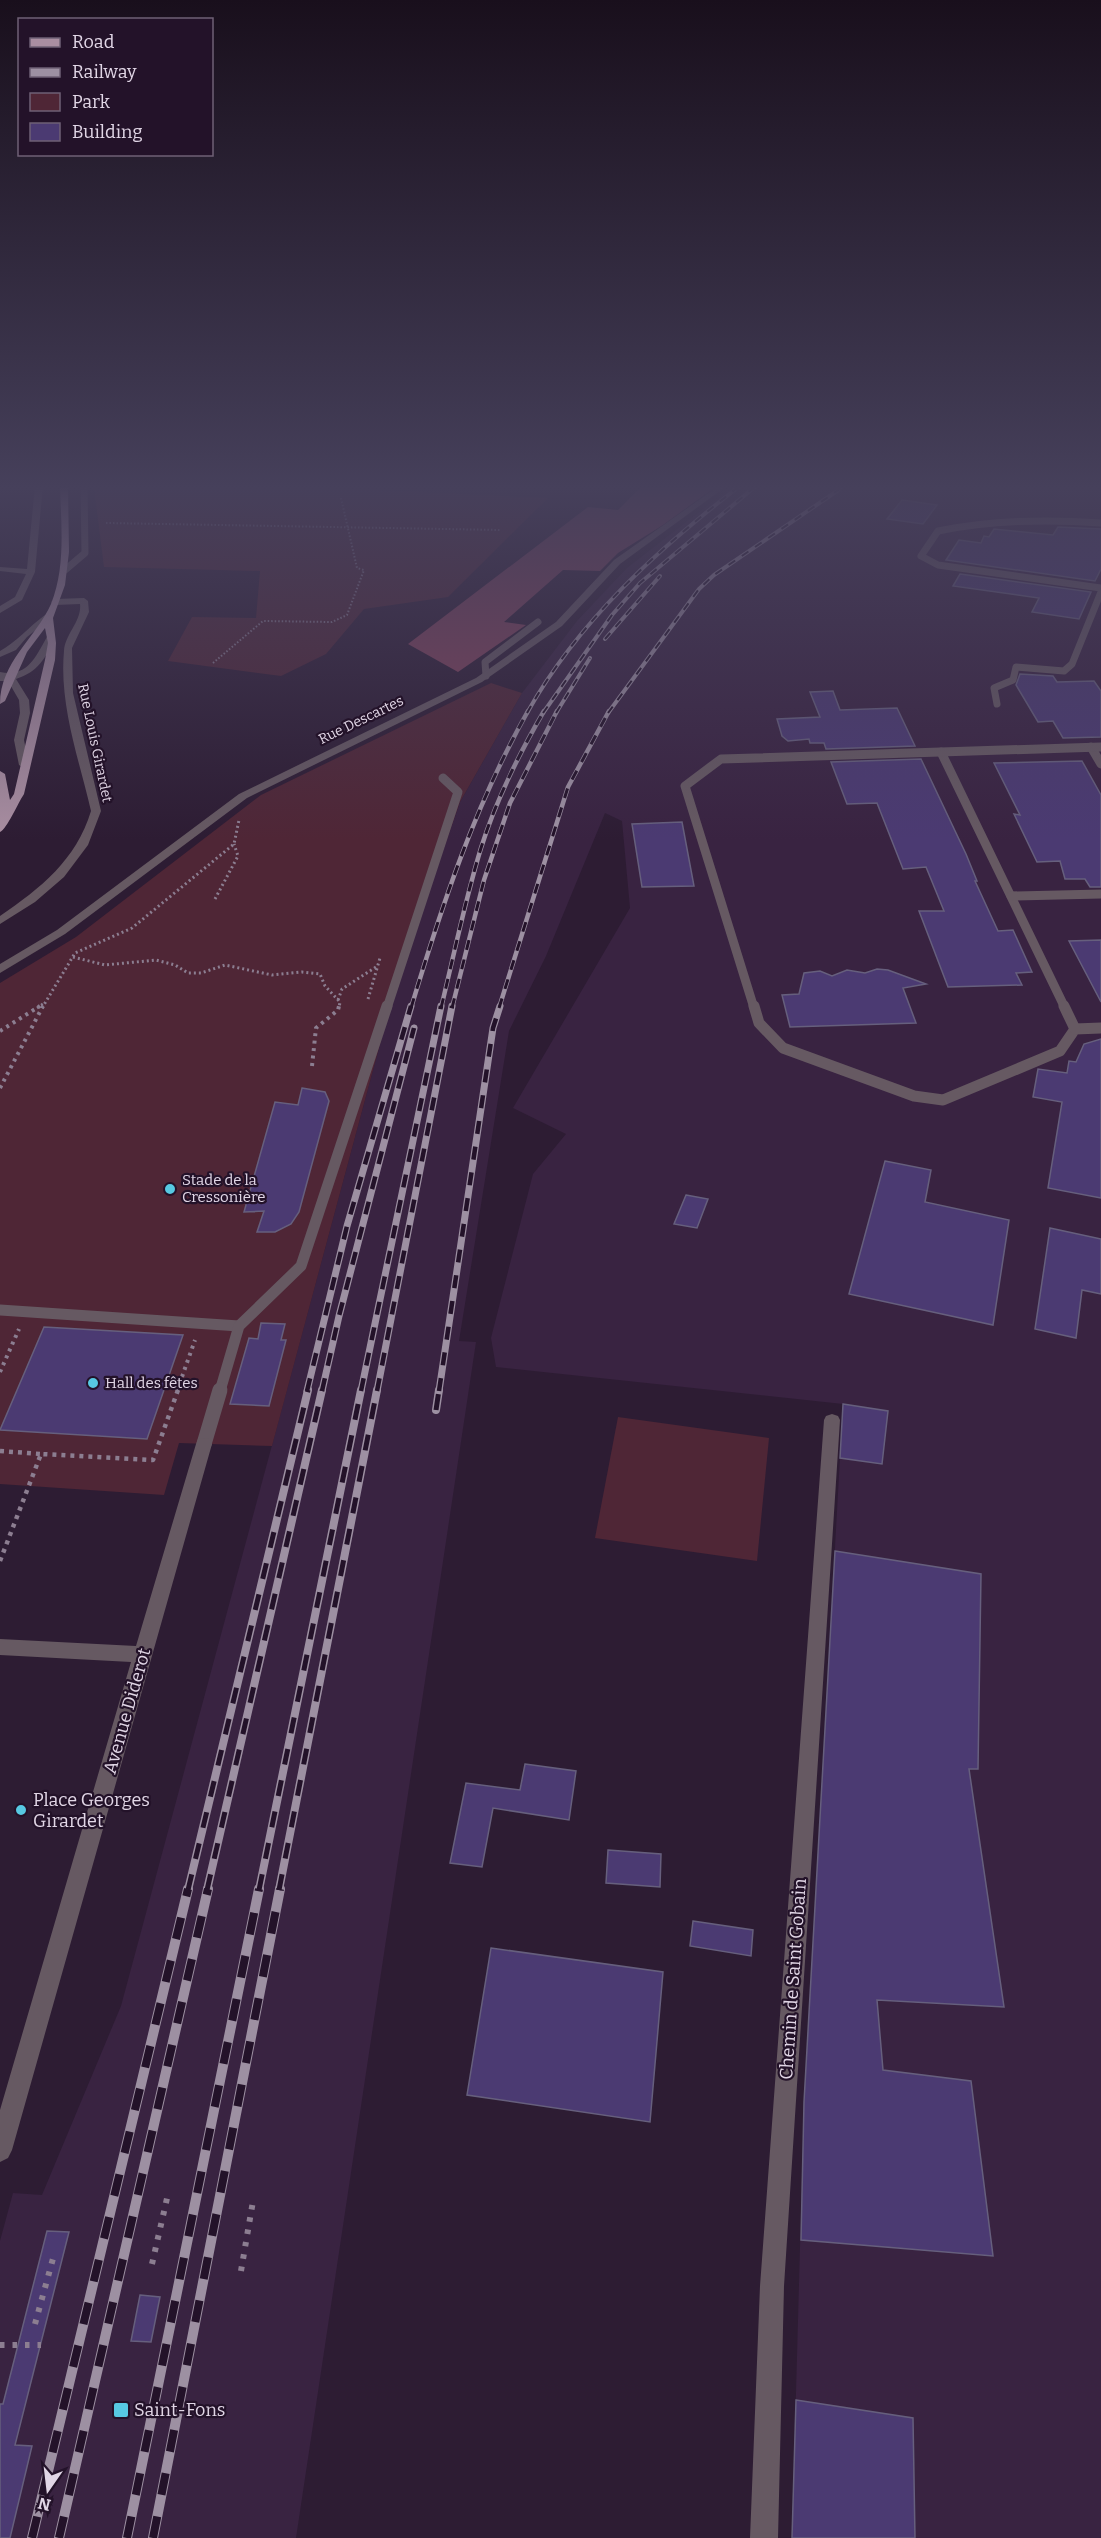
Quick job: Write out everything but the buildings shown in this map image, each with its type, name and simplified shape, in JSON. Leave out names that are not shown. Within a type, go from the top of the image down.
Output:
[{"type":"main road","points":[[0,700],[3,677],[48,617],[54,603]]},
{"type":"main road","points":[[0,829],[7,812],[19,794],[50,660],[51,637],[48,617]]},
{"type":"main road","points":[[0,774],[7,812]]},
{"type":"street","name":"Rue Louis Girardet","points":[[0,921],[35,896],[81,851],[92,830],[96,811],[68,693],[68,648],[85,612],[84,603]]},
{"type":"street","name":"Rue Descartes","points":[[0,969],[61,932],[223,810],[267,782],[486,676],[559,624],[578,603]]},
{"type":"street","points":[[0,654],[13,648],[24,635],[48,617]]},
{"type":"street","points":[[3,677],[27,672],[40,662],[51,637]]},
{"type":"street","points":[[3,677],[19,688],[24,700],[25,713],[19,740],[24,765]]},
{"type":"street","name":"Chemin de Saint Gobain","points":[[764,2538],[772,2286],[832,1420]]},
{"type":"street","name":"Avenue Diderot","points":[[0,2150],[204,1444]]},
{"type":"street","points":[[0,1647],[143,1655]]},
{"type":"lane","points":[[997,704],[994,688],[1013,680],[1016,667],[1064,671],[1072,664],[1096,603]]},
{"type":"lane","points":[[486,676],[485,662],[538,622]]},
{"type":"lane","points":[[1090,747],[1101,764]]},
{"type":"lane","points":[[1075,1029],[1060,1051],[943,1100],[914,1096],[783,1048],[759,1023],[685,786],[721,759],[1101,747]]},
{"type":"lane","points":[[941,752],[1075,1029]]},
{"type":"lane","points":[[204,1444],[238,1326],[301,1266],[458,792],[443,778]]},
{"type":"lane","points":[[1011,896],[1101,894]]},
{"type":"lane","points":[[1075,1029],[1101,1028]]},
{"type":"lane","points":[[0,1310],[238,1326]]},
{"type":"path","points":[[213,663],[263,621],[332,622],[348,615],[352,603]]},
{"type":"path","points":[[215,899],[238,856],[234,844],[240,823],[238,816],[223,810]]},
{"type":"path","points":[[0,1088],[45,1003],[75,953],[132,928],[234,844]]},
{"type":"path","points":[[73,957],[105,965],[156,960],[175,965],[188,973],[225,965],[234,965],[272,975],[313,972],[321,974],[321,982],[338,1000]]},
{"type":"path","points":[[312,1066],[316,1052],[314,1033],[320,1024],[338,1010],[342,988],[378,966]]},
{"type":"path","points":[[0,1031],[45,1003]]},
{"type":"path","points":[[0,1372],[27,1311]]},
{"type":"path","points":[[0,1451],[153,1460],[201,1323]]},
{"type":"path","points":[[0,1561],[40,1454]]},
{"type":"path","points":[[152,2264],[168,2194]]},
{"type":"path","points":[[241,2271],[254,2201]]},
{"type":"path","points":[[35,2324],[54,2255]]},
{"type":"path","points":[[0,2345],[41,2345]]},
{"type":"shaded area","points":[[461,603],[525,603],[504,622],[526,625],[458,672],[408,644]]},
{"type":"shaded area","points":[[594,603],[1101,603],[1101,2538],[792,2538],[804,2102],[843,1404],[496,1367],[491,1338],[533,1174],[566,1134],[513,1108],[630,908],[622,821],[605,813],[546,956],[509,1031],[459,1341],[476,1342],[296,2538],[0,2538],[0,2241],[13,2193],[42,2195],[121,2006],[397,981],[460,802],[522,693],[577,621]]},
{"type":"green space","points":[[257,603],[403,603],[364,609],[326,654],[281,676],[168,661],[192,617],[256,618]]},
{"type":"green space","name":"Stade de la Cressonière","points":[[491,683],[522,693],[460,802],[397,981],[272,1446],[179,1443],[164,1495],[0,1484],[0,983],[76,937],[261,795]]},
{"type":"green space","points":[[618,1417],[769,1438],[757,1561],[595,1538]]},
{"type":"railway","points":[[527,713],[571,647],[608,603]]},
{"type":"railway","points":[[543,713],[622,603]]},
{"type":"railway","points":[[605,639],[636,603]]},
{"type":"railway","points":[[608,713],[688,603]]},
{"type":"railway","points":[[556,713],[590,658]]},
{"type":"railway","points":[[411,1008],[461,856],[492,783],[528,711]]},
{"type":"railway","points":[[441,1008],[470,887],[487,830],[509,778],[544,711]]},
{"type":"railway","points":[[452,1008],[484,880],[510,803],[557,711]]},
{"type":"railway","points":[[499,1008],[568,787],[609,711]]},
{"type":"railway","points":[[307,1391],[347,1226],[411,1006]]},
{"type":"railway","points":[[361,1391],[441,1006]]},
{"type":"railway","points":[[377,1391],[452,1006]]},
{"type":"railway","points":[[439,1391],[493,1028],[500,1006]]},
{"type":"railway","points":[[322,1391],[339,1316],[414,1028]]},
{"type":"railway","points":[[188,1890],[308,1390]]},
{"type":"railway","points":[[207,1890],[322,1390]]},
{"type":"railway","points":[[259,1890],[361,1390]]},
{"type":"railway","points":[[279,1890],[377,1390]]},
{"type":"railway","points":[[436,1410],[439,1390]]},
{"type":"railway","points":[[32,2538],[188,1889]]},
{"type":"railway","points":[[59,2538],[208,1889]]},
{"type":"railway","points":[[127,2538],[259,1889]]},
{"type":"railway","points":[[153,2538],[280,1889]]},
{"type":"place","name":"Stade de la Cressonière","points":[[170,1189]]},
{"type":"place","name":"Hall des fêtes","points":[[93,1383]]},
{"type":"place","name":"Place Georges Girardet","points":[[21,1810]]},
{"type":"place","name":"Saint-Fons","points":[[121,2410]]}]
